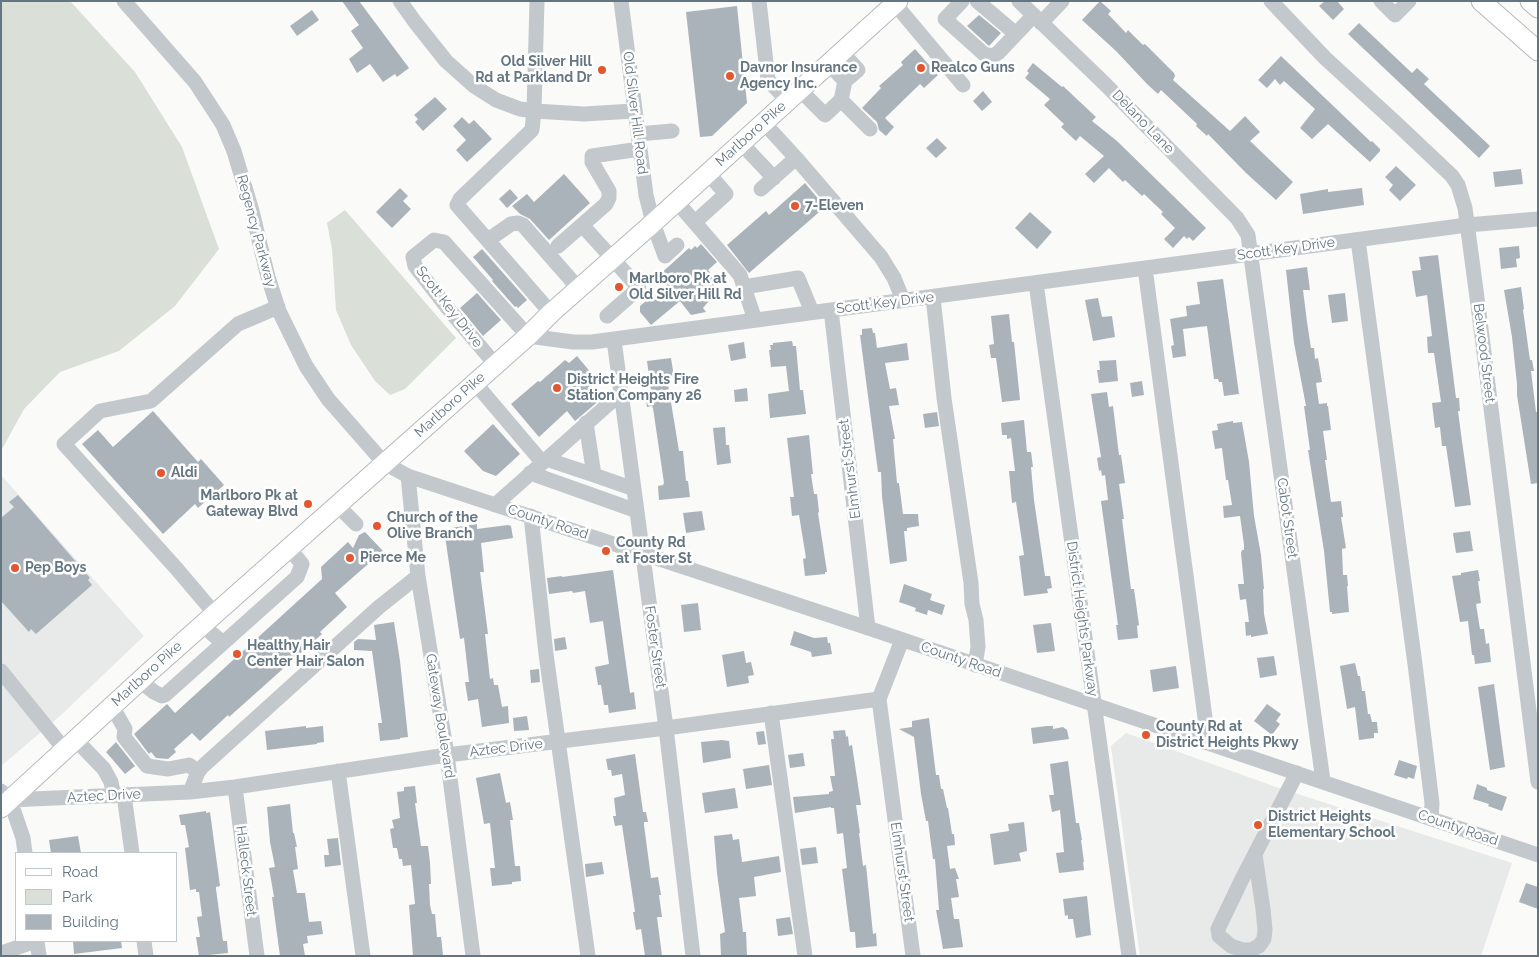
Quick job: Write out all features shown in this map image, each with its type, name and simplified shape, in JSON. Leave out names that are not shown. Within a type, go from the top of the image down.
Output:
[{"type":"main road","points":[[1481,1],[1538,51]]},
{"type":"main road","points":[[1530,1],[1538,8]]},
{"type":"main road","name":"Marlboro Pike","points":[[4,800],[70,745],[528,336],[551,313],[677,202],[896,3]]},
{"type":"street","name":"Regency Parkway","points":[[124,1],[195,82],[223,125],[234,151],[278,307],[306,366],[322,391],[384,463]]},
{"type":"street","points":[[400,1],[446,61],[474,86],[496,100],[520,109],[534,111],[584,114],[634,111]]},
{"type":"street","points":[[537,1],[532,130],[460,199],[457,205],[551,313]]},
{"type":"street","name":"Old Silver Hill Road","points":[[621,1],[646,195],[653,223],[665,256],[677,245]]},
{"type":"street","points":[[759,1],[768,80],[825,115],[841,100],[845,81],[858,70],[836,58]]},
{"type":"street","points":[[977,1],[1016,34]]},
{"type":"street","name":"Delano Lane","points":[[1019,1],[1105,84],[1236,218],[1248,235],[1251,254]]},
{"type":"street","points":[[957,3],[945,19],[984,54],[992,56],[998,53],[1016,34],[1062,1]]},
{"type":"street","name":"Belwood Street","points":[[1271,1],[1325,58],[1452,176],[1458,185],[1467,225],[1538,782]]},
{"type":"street","points":[[1381,1],[1395,15],[1409,1]]},
{"type":"street","points":[[896,3],[963,85]]},
{"type":"street","points":[[841,100],[870,129]]},
{"type":"street","points":[[764,123],[881,257],[894,278],[903,300]]},
{"type":"street","points":[[558,246],[606,204],[610,198],[609,191],[592,162],[592,156],[672,130]]},
{"type":"street","points":[[741,143],[774,178]]},
{"type":"street","points":[[761,189],[796,158]]},
{"type":"street","points":[[694,222],[726,194],[708,173]]},
{"type":"street","points":[[677,202],[740,275],[755,320]]},
{"type":"street","name":"Scott Key Drive","points":[[495,364],[415,266],[413,257],[434,240],[444,242],[528,336],[573,342],[592,342],[1467,225],[1538,219]]},
{"type":"street","points":[[488,240],[511,224],[518,223],[523,225],[579,289]]},
{"type":"street","points":[[582,225],[639,288],[607,316]]},
{"type":"street","points":[[1358,240],[1415,664],[1432,803],[1431,819]]},
{"type":"street","name":"Cabot Street","points":[[1251,254],[1323,781]]},
{"type":"street","points":[[1145,268],[1206,725],[1203,742]]},
{"type":"street","points":[[744,287],[798,278],[812,312]]},
{"type":"street","name":"District Heights Parkway","points":[[1036,283],[1128,956]]},
{"type":"street","points":[[933,297],[944,398],[971,583],[972,604],[976,620],[978,647],[975,665]]},
{"type":"street","points":[[223,643],[176,568],[64,444],[100,411],[151,401],[238,324],[278,307]]},
{"type":"street","name":"Elmhurst Street","points":[[831,310],[868,628]]},
{"type":"street","name":"Foster Street","points":[[614,340],[666,728],[693,956]]},
{"type":"street","points":[[475,383],[544,461],[634,488]]},
{"type":"street","points":[[495,504],[621,393]]},
{"type":"street","points":[[586,424],[594,475]]},
{"type":"street","name":"County Road","points":[[384,463],[408,476],[868,628],[1538,855]]},
{"type":"street","points":[[530,473],[637,511]]},
{"type":"street","name":"Gateway Boulevard","points":[[408,476],[418,576],[447,755],[472,956]]},
{"type":"street","points":[[337,505],[356,524]]},
{"type":"street","points":[[530,516],[558,741],[588,956]]},
{"type":"street","points":[[140,681],[154,692],[162,696],[165,695],[297,577],[302,564],[289,548]]},
{"type":"street","points":[[190,792],[198,772],[209,761],[379,607],[418,576]]},
{"type":"street","points":[[879,699],[902,640]]},
{"type":"street","points":[[1,671],[70,745],[104,769],[119,795],[132,852]]},
{"type":"street","name":"Elmhurst Street","points":[[879,699],[913,956]]},
{"type":"street","name":"Aztec Drive","points":[[4,800],[190,792],[235,787],[447,755],[879,699]]},
{"type":"street","points":[[112,706],[125,729],[124,737],[147,766],[168,769],[189,765],[198,772]]},
{"type":"street","points":[[771,713],[805,956]]},
{"type":"street","points":[[338,772],[362,956]]},
{"type":"street","points":[[1255,855],[1263,909],[1264,939],[1259,946],[1251,950],[1242,950],[1230,946],[1219,936],[1218,929],[1255,855],[1297,773]]},
{"type":"street","name":"Halleck Street","points":[[235,787],[257,956]]},
{"type":"street","points":[[4,800],[23,838],[25,852]]},
{"type":"street","points":[[1,953],[34,942]]},
{"type":"street","points":[[37,942],[40,956]]},
{"type":"street","points":[[144,942],[146,956]]},
{"type":"shaded area","points":[[1,475],[144,636],[60,716],[1,766]]},
{"type":"shaded area","name":"District Heights Elementary School","points":[[1126,733],[1276,787],[1512,863],[1481,956],[1140,956],[1111,746]]},
{"type":"green space","points":[[1,1],[70,1],[135,72],[182,147],[219,249],[175,306],[119,351],[60,372],[24,409],[1,451]]},
{"type":"green space","points":[[345,210],[456,338],[405,389],[390,395],[375,381],[351,345],[336,310],[332,249],[327,223]]},
{"type":"building","points":[[342,1],[359,1],[409,68],[397,77],[395,74],[383,82],[370,64],[357,73],[349,59],[363,48],[351,31],[359,25]]},
{"type":"building","points":[[1100,1],[1111,11],[1108,14],[1126,33],[1128,30],[1143,45],[1145,44],[1174,73],[1173,80],[1230,131],[1245,116],[1260,132],[1250,141],[1293,182],[1276,200],[1246,173],[1208,134],[1207,136],[1196,126],[1197,124],[1161,90],[1158,94],[1148,85],[1116,51],[1082,20]]},
{"type":"building","points":[[1325,1],[1337,1],[1344,9],[1333,20],[1319,6]]},
{"type":"building","points":[[737,6],[747,103],[712,136],[700,137],[686,12]]},
{"type":"building","points":[[312,10],[319,20],[297,36],[290,26]]},
{"type":"building","points":[[979,15],[1001,33],[989,46],[967,26]]},
{"type":"building","points":[[1359,23],[1412,73],[1417,68],[1429,79],[1424,84],[1490,146],[1479,158],[1348,34]]},
{"type":"building","points":[[915,49],[938,75],[924,88],[920,84],[885,118],[894,127],[886,136],[879,130],[877,122],[862,108],[881,88],[879,86],[903,65],[901,62]]},
{"type":"building","points":[[1281,56],[1380,149],[1370,162],[1328,124],[1312,139],[1300,128],[1315,109],[1284,81],[1280,85],[1275,79],[1267,88],[1258,80]]},
{"type":"building","points":[[1033,63],[1063,86],[1096,117],[1092,121],[1117,141],[1206,228],[1193,241],[1189,237],[1187,239],[1184,236],[1173,248],[1164,239],[1175,228],[1161,214],[1163,212],[1144,194],[1142,196],[1125,180],[1123,182],[1109,168],[1094,183],[1085,174],[1104,156],[1080,136],[1076,141],[1061,127],[1064,124],[1044,105],[1050,99],[1025,78],[1029,73],[1027,71]]},
{"type":"building","points":[[983,91],[992,102],[982,111],[973,101]]},
{"type":"building","points":[[435,97],[447,109],[423,131],[415,122],[418,119],[414,115]]},
{"type":"building","points":[[462,117],[469,124],[474,120],[492,139],[467,162],[456,150],[466,140],[453,126]]},
{"type":"building","points":[[937,138],[947,148],[936,158],[926,148]]},
{"type":"building","points":[[1396,166],[1416,185],[1400,201],[1389,190],[1393,185],[1385,177]]},
{"type":"building","points":[[1521,169],[1523,184],[1495,187],[1493,172]]},
{"type":"building","points":[[564,174],[590,203],[549,240],[530,219],[520,214],[512,206],[527,194],[534,202]]},
{"type":"building","points":[[805,183],[825,207],[749,273],[727,245],[766,211],[769,215]]},
{"type":"building","points":[[400,188],[408,196],[403,201],[411,209],[392,228],[376,212]]},
{"type":"building","points":[[1362,188],[1364,205],[1303,214],[1300,194],[1328,189],[1328,192]]},
{"type":"building","points":[[510,189],[518,198],[507,208],[499,199]]},
{"type":"building","points":[[1030,212],[1052,232],[1037,249],[1015,228]]},
{"type":"building","points":[[701,244],[717,262],[708,270],[718,282],[703,295],[709,301],[703,308],[706,312],[691,315],[680,301],[651,325],[640,312],[640,306],[667,286],[658,276],[689,248],[691,250],[695,246],[697,248]]},
{"type":"building","points":[[1519,246],[1520,258],[1516,259],[1517,267],[1501,269],[1499,248]]},
{"type":"building","points":[[482,249],[527,300],[518,308],[492,281],[473,257]]},
{"type":"building","points":[[1438,255],[1456,398],[1459,398],[1460,411],[1458,411],[1471,505],[1455,507],[1446,446],[1442,446],[1440,427],[1435,428],[1432,403],[1441,402],[1434,353],[1428,353],[1427,337],[1432,336],[1427,295],[1416,297],[1412,271],[1421,270],[1419,257]]},
{"type":"building","points":[[1307,267],[1310,290],[1303,290],[1311,348],[1314,348],[1315,359],[1318,358],[1322,382],[1316,383],[1319,404],[1327,403],[1331,430],[1323,431],[1327,460],[1325,460],[1331,502],[1341,501],[1343,517],[1341,517],[1346,548],[1342,549],[1343,575],[1347,575],[1349,612],[1332,614],[1330,612],[1324,551],[1308,450],[1310,450],[1304,406],[1306,406],[1294,343],[1286,270]]},
{"type":"building","points":[[1223,279],[1239,394],[1224,396],[1222,382],[1214,379],[1207,326],[1183,329],[1186,356],[1173,358],[1171,346],[1174,345],[1170,319],[1187,316],[1186,306],[1200,304],[1197,282]]},
{"type":"building","points":[[1521,287],[1530,360],[1532,360],[1534,371],[1531,371],[1536,412],[1538,412],[1538,483],[1531,484],[1517,395],[1512,337],[1504,290]]},
{"type":"building","points":[[477,293],[501,320],[483,336],[460,308]]},
{"type":"building","points":[[1345,293],[1348,321],[1332,323],[1328,295]]},
{"type":"building","points":[[1098,298],[1102,317],[1112,316],[1115,337],[1093,341],[1085,300]]},
{"type":"building","points":[[1009,314],[1020,400],[1002,402],[996,358],[991,358],[989,345],[994,344],[991,316]]},
{"type":"building","points":[[872,328],[873,333],[875,333],[877,348],[907,343],[909,360],[885,363],[890,389],[896,388],[899,405],[889,406],[895,439],[893,439],[897,483],[899,483],[903,514],[918,514],[919,526],[907,528],[907,531],[904,531],[907,561],[890,564],[881,472],[878,472],[860,335],[862,335],[862,329]]},
{"type":"building","points":[[792,341],[793,346],[796,346],[800,390],[803,390],[806,414],[770,418],[768,394],[789,391],[786,366],[771,367],[770,345]]},
{"type":"building","points":[[744,342],[746,358],[731,361],[728,345]]},
{"type":"building","points":[[577,356],[597,380],[589,386],[601,399],[575,421],[567,411],[539,437],[511,404],[565,360],[569,363]]},
{"type":"building","points":[[671,358],[674,377],[667,378],[679,451],[683,451],[686,481],[688,481],[690,497],[659,500],[658,486],[664,483],[653,408],[652,406],[647,407],[645,393],[651,391],[647,361]]},
{"type":"building","points":[[1116,360],[1118,381],[1099,383],[1097,370],[1100,370],[1099,361]]},
{"type":"building","points":[[1142,381],[1144,395],[1132,397],[1130,383]]},
{"type":"building","points":[[747,388],[748,401],[735,402],[734,390]]},
{"type":"building","points":[[1107,392],[1109,407],[1113,406],[1119,455],[1121,455],[1125,483],[1119,484],[1124,519],[1122,519],[1131,589],[1134,589],[1139,625],[1137,626],[1138,638],[1118,640],[1116,625],[1118,625],[1101,501],[1108,500],[1105,475],[1102,476],[1101,470],[1099,471],[1097,458],[1101,457],[1091,394]]},
{"type":"building","name":"Aldi","points":[[153,411],[198,462],[201,459],[224,485],[198,508],[195,504],[163,534],[82,444],[98,430],[113,447]]},
{"type":"building","points":[[937,412],[939,426],[925,428],[923,414]]},
{"type":"building","points":[[1024,420],[1027,452],[1031,452],[1034,500],[1045,576],[1050,576],[1052,588],[1047,589],[1048,593],[1024,596],[1019,556],[1024,555],[1016,502],[1012,503],[1009,471],[1015,471],[1011,438],[1007,439],[1007,435],[1002,435],[1001,423]]},
{"type":"building","points":[[1233,421],[1233,423],[1242,422],[1249,462],[1254,516],[1261,555],[1264,614],[1268,634],[1251,637],[1251,635],[1246,636],[1245,622],[1249,622],[1246,599],[1240,600],[1238,584],[1244,584],[1241,553],[1244,550],[1244,545],[1240,516],[1224,518],[1223,506],[1232,505],[1228,480],[1226,480],[1222,448],[1215,449],[1212,431],[1218,430],[1217,424]]},
{"type":"building","points":[[493,424],[520,454],[496,476],[483,471],[464,451]]},
{"type":"building","points":[[725,427],[726,445],[729,445],[731,463],[717,465],[713,428]]},
{"type":"building","points":[[809,435],[813,474],[811,474],[814,494],[817,494],[827,572],[825,574],[805,576],[803,559],[806,558],[799,515],[792,516],[790,497],[794,497],[787,438]]},
{"type":"building","points":[[18,495],[90,578],[88,580],[92,585],[36,634],[31,629],[29,632],[1,601],[1,518],[14,507],[9,502]]},
{"type":"building","points":[[702,511],[705,530],[686,533],[683,513]]},
{"type":"building","points":[[477,524],[477,529],[511,526],[513,538],[481,543],[484,572],[480,572],[488,634],[485,634],[490,679],[493,678],[494,685],[498,685],[502,707],[508,706],[509,723],[482,727],[478,699],[468,701],[465,682],[469,682],[464,638],[460,639],[444,529]]},
{"type":"building","points":[[1470,531],[1473,551],[1456,553],[1453,533]]},
{"type":"building","points":[[365,532],[383,551],[335,593],[347,607],[320,632],[322,634],[200,741],[192,733],[174,749],[176,752],[168,759],[156,758],[151,752],[149,754],[134,734],[167,704],[175,713],[322,579],[321,567],[348,542],[353,548],[359,535]]},
{"type":"building","points":[[613,570],[630,693],[634,692],[636,709],[609,713],[608,705],[604,705],[601,685],[598,685],[595,667],[609,664],[603,621],[590,623],[585,591],[549,594],[547,578]]},
{"type":"building","points":[[1478,570],[1481,603],[1476,604],[1480,629],[1484,629],[1486,644],[1489,643],[1491,662],[1475,664],[1474,655],[1472,655],[1468,621],[1460,622],[1452,576]]},
{"type":"building","points":[[904,584],[932,594],[930,600],[945,605],[942,615],[928,610],[927,615],[915,611],[916,608],[899,602]]},
{"type":"building","points":[[698,603],[701,630],[684,632],[681,605]]},
{"type":"building","points":[[394,622],[408,737],[380,741],[378,723],[382,723],[372,651],[354,650],[354,642],[358,639],[376,640],[374,625]]},
{"type":"building","points":[[1051,623],[1055,651],[1037,653],[1033,625]]},
{"type":"building","points":[[794,631],[814,638],[827,637],[832,654],[812,657],[811,652],[790,645]]},
{"type":"building","points":[[565,637],[567,649],[555,651],[554,639]]},
{"type":"building","points":[[744,651],[746,663],[751,662],[754,675],[748,676],[749,683],[727,687],[722,655]]},
{"type":"building","points":[[1274,656],[1277,675],[1260,678],[1257,658]]},
{"type":"building","points":[[1355,663],[1358,676],[1360,676],[1362,691],[1365,691],[1368,714],[1370,714],[1372,722],[1377,722],[1378,733],[1374,733],[1374,738],[1359,740],[1355,707],[1347,709],[1340,666]]},
{"type":"building","points":[[1176,666],[1179,688],[1153,692],[1150,670]]},
{"type":"building","points":[[539,669],[540,682],[531,683],[530,670]]},
{"type":"building","points":[[1494,684],[1505,767],[1490,770],[1478,687]]},
{"type":"building","points":[[1267,704],[1281,714],[1276,721],[1280,724],[1272,735],[1254,721]]},
{"type":"building","points":[[527,716],[529,730],[514,731],[513,718]]},
{"type":"building","points":[[929,718],[936,775],[939,775],[941,789],[943,789],[948,808],[952,834],[954,834],[955,845],[947,846],[950,869],[955,868],[959,879],[956,879],[959,897],[951,898],[954,919],[959,919],[963,947],[943,949],[936,910],[939,910],[935,859],[933,859],[928,821],[926,821],[921,794],[914,737],[899,729],[912,727],[912,721]]},
{"type":"building","points":[[306,726],[306,728],[323,726],[324,742],[267,750],[265,731]]},
{"type":"building","points":[[1053,726],[1053,729],[1063,727],[1067,730],[1069,739],[1033,744],[1031,728]]},
{"type":"building","points":[[845,730],[849,746],[852,745],[861,805],[856,805],[859,833],[863,866],[866,865],[873,934],[876,933],[877,946],[856,948],[855,932],[850,932],[842,869],[847,868],[843,833],[837,834],[834,808],[795,813],[793,797],[829,794],[829,792],[833,791],[830,776],[835,776],[831,739],[834,739],[833,731]]},
{"type":"building","points":[[764,731],[766,744],[758,745],[756,732]]},
{"type":"building","points":[[729,741],[731,758],[703,763],[701,742]]},
{"type":"building","points":[[116,742],[135,766],[125,774],[106,752]]},
{"type":"building","points":[[803,753],[805,766],[790,768],[788,755]]},
{"type":"building","points":[[635,754],[643,812],[646,812],[648,822],[644,822],[644,825],[651,878],[658,877],[661,895],[659,895],[662,917],[657,917],[662,956],[645,956],[641,929],[636,930],[622,825],[615,826],[613,816],[616,816],[614,798],[625,795],[622,774],[612,776],[611,770],[608,770],[606,759]]},
{"type":"building","points":[[1399,760],[1417,766],[1414,779],[1394,775]]},
{"type":"building","points":[[1068,761],[1076,823],[1079,823],[1082,840],[1084,870],[1059,873],[1056,853],[1064,852],[1060,810],[1052,812],[1049,795],[1054,795],[1050,764]]},
{"type":"building","points":[[769,765],[772,785],[746,789],[743,769]]},
{"type":"building","points":[[500,773],[506,803],[510,802],[513,820],[510,820],[515,866],[520,866],[521,881],[492,886],[490,868],[495,868],[490,823],[484,824],[476,778]]},
{"type":"building","points":[[1477,784],[1487,788],[1487,790],[1507,797],[1502,811],[1473,799]]},
{"type":"building","points":[[415,786],[417,803],[415,803],[421,846],[428,846],[431,884],[429,884],[430,905],[432,914],[435,914],[437,937],[441,937],[443,955],[413,956],[409,905],[415,904],[411,865],[403,866],[402,859],[399,859],[397,848],[393,848],[390,829],[394,828],[392,820],[400,818],[397,792],[404,791],[404,787]]},
{"type":"building","points":[[735,788],[738,808],[705,813],[702,793]]},
{"type":"building","points":[[290,804],[293,833],[297,847],[295,847],[298,869],[293,870],[297,893],[305,893],[309,922],[321,921],[323,934],[307,936],[308,943],[303,944],[305,956],[280,956],[269,868],[275,867],[270,842],[267,807]]},
{"type":"building","points":[[206,811],[206,813],[210,812],[220,886],[216,887],[216,889],[223,941],[227,941],[228,953],[199,956],[196,937],[200,937],[197,917],[202,916],[199,892],[196,892],[196,889],[190,890],[185,848],[189,847],[185,825],[181,825],[179,815]]},
{"type":"building","points":[[1024,822],[1027,851],[1019,853],[1021,861],[994,865],[990,834],[1009,831],[1008,824]]},
{"type":"building","points":[[732,834],[733,840],[739,839],[742,862],[779,856],[781,872],[754,877],[756,896],[739,898],[743,932],[746,932],[747,956],[721,956],[720,934],[725,932],[714,836]]},
{"type":"building","points":[[78,836],[81,852],[51,852],[49,840]]},
{"type":"building","points":[[338,838],[341,865],[325,867],[324,855],[329,855],[327,839]]},
{"type":"building","points":[[816,847],[818,863],[802,865],[800,849]]},
{"type":"building","points":[[602,862],[604,874],[586,877],[585,864]]},
{"type":"building","points":[[1526,883],[1538,887],[1538,909],[1519,902]]},
{"type":"building","points":[[1087,896],[1091,935],[1076,938],[1073,919],[1068,919],[1068,915],[1065,916],[1063,899]]},
{"type":"building","points":[[790,917],[793,934],[778,936],[776,919]]},
{"type":"building","points":[[73,942],[121,942],[122,948],[74,954]]},
{"type":"place","name":"Realco Guns","points":[[921,68]]},
{"type":"place","name":"Old Silver Hill Rd at Parkland Dr","points":[[602,70]]},
{"type":"place","name":"Davnor Insurance Agency Inc.","points":[[730,76]]},
{"type":"place","name":"7-Eleven","points":[[795,206]]},
{"type":"place","name":"Marlboro Pk at Old Silver Hill Rd","points":[[619,287]]},
{"type":"place","name":"District Heights Fire Station Company 26","points":[[557,388]]},
{"type":"place","name":"Aldi","points":[[161,473]]},
{"type":"place","name":"Marlboro Pk at Gateway Blvd","points":[[308,504]]},
{"type":"place","name":"Church of the Olive Branch","points":[[377,526]]},
{"type":"place","name":"County Rd at Foster St","points":[[606,551]]},
{"type":"place","name":"Pierce Me","points":[[350,558]]},
{"type":"place","name":"Pep Boys","points":[[15,568]]},
{"type":"place","name":"Healthy Hair Center Hair Salon","points":[[237,654]]},
{"type":"place","name":"County Rd at District Heights Pkwy","points":[[1146,735]]},
{"type":"place","name":"District Heights Elementary School","points":[[1258,825]]}]
